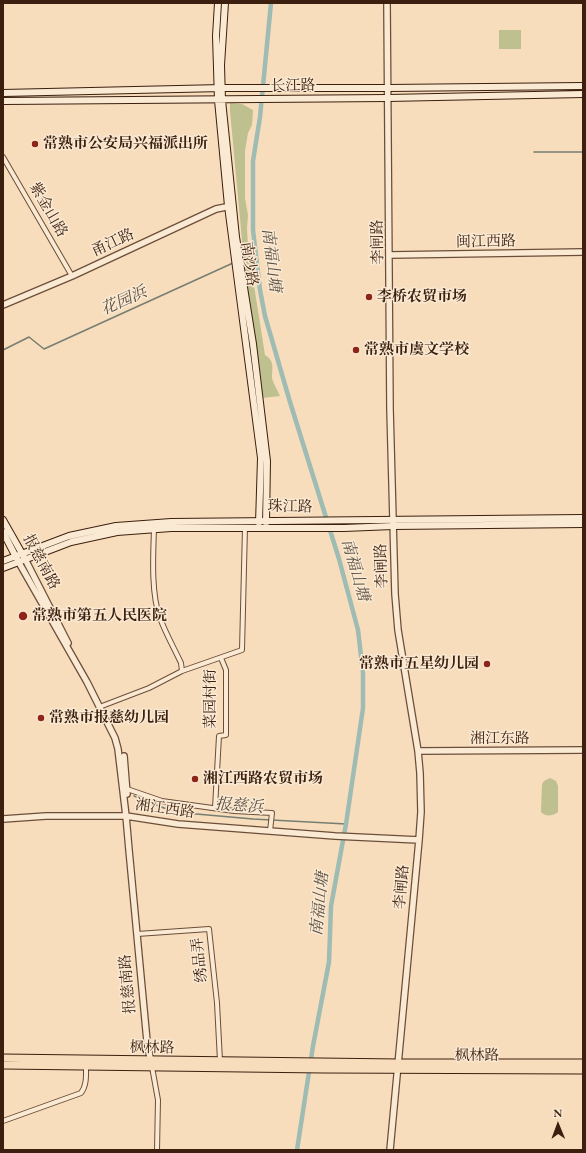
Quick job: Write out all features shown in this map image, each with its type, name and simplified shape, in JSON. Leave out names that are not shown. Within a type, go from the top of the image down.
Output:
[{"type":"main road","name":"南沙路","points":[[218,3],[216,36],[220,88]]},
{"type":"main road","name":"南沙路","points":[[225,3],[220,100],[230,206],[238,262],[253,344],[266,461],[262,527]]},
{"type":"main road","name":"长江路","points":[[3,93],[220,88],[583,86]]},
{"type":"main road","name":"长江路","points":[[3,101],[388,98],[583,94]]},
{"type":"main road","name":"珠江路","points":[[3,561],[71,542],[117,532],[154,529],[245,527],[344,528],[393,523],[583,518]]},
{"type":"main road","name":"报慈南路","points":[[3,520],[20,557]]},
{"type":"main road","name":"珠江路","points":[[3,568],[20,557],[69,536],[116,526],[170,522],[262,520],[344,520],[393,523],[583,524]]},
{"type":"main road","name":"报慈南路","points":[[3,532],[20,557]]},
{"type":"main road","name":"枫林路","points":[[3,1058],[85,1063]]},
{"type":"main road","name":"枫林路","points":[[151,1064],[220,1061],[301,1065]]},
{"type":"main road","name":"枫林路","points":[[3,1065],[85,1063],[324,1065],[583,1070]]},
{"type":"main road","name":"枫林路","points":[[399,1066],[583,1063]]},
{"type":"street","name":"李闸路","points":[[387,3],[390,387],[395,594],[398,630],[418,751],[421,791],[419,840],[390,1150]]},
{"type":"street","name":"紫金山路","points":[[3,157],[72,276]]},
{"type":"street","name":"甬江路","points":[[3,305],[72,276],[216,209],[230,206]]},
{"type":"street","name":"闽江西路","points":[[390,255],[583,252]]},
{"type":"street","name":"菜园村街","points":[[102,706],[149,688],[182,671],[242,650],[245,527]]},
{"type":"street","points":[[154,529],[154,574],[160,618],[181,663],[182,671]]},
{"type":"street","name":"报慈南路","points":[[20,557],[120,741],[127,788],[126,816]]},
{"type":"street","name":"报慈南路","points":[[20,557],[116,738],[121,761],[128,850],[147,1041],[158,1100],[157,1150]]},
{"type":"street","name":"菜园村街","points":[[215,808],[219,736],[226,735],[226,670],[221,658]]},
{"type":"street","name":"湘江东路","points":[[418,751],[583,750]]},
{"type":"street","points":[[127,788],[162,801],[234,811],[272,812],[270,831]]},
{"type":"street","name":"湘江西路","points":[[3,819],[46,816],[126,816],[178,824],[335,836],[419,840]]},
{"type":"street","name":"绣品弄","points":[[137,934],[209,929],[217,1003],[220,1061]]},
{"type":"street","points":[[3,1121],[81,1093],[84,1089],[86,1081],[85,1063]]},
{"type":"green space","points":[[499,30],[521,30],[521,49],[499,49]]},
{"type":"green space","points":[[230,103],[242,104],[253,110],[252,125],[248,133],[245,151],[245,198],[248,215],[248,247],[265,355],[272,362],[272,378],[280,396],[262,398],[243,251]]},
{"type":"green space","points":[[550,778],[556,781],[558,786],[558,812],[547,815],[541,812],[542,784]]},
{"type":"waterway","name":"南福山塘","points":[[271,3],[260,117],[253,161],[253,230],[260,290],[265,316],[290,402],[339,559],[358,630],[363,673],[363,708],[346,824],[331,906],[329,962],[313,1046],[297,1150]]},
{"type":"waterway","points":[[534,152],[583,152]]},
{"type":"waterway","name":"花园浜","points":[[242,259],[256,253]]},
{"type":"waterway","name":"花园浜","points":[[3,350],[29,337],[44,349],[233,263]]},
{"type":"waterway","name":"报慈浜","points":[[134,796],[164,808],[185,813],[253,819],[346,824]]},
{"type":"place","name":"常熟市公安局兴福派出所","points":[[35,144]]},
{"type":"place","name":"李桥农贸市场","points":[[369,297]]},
{"type":"place","name":"常熟市虞文学校","points":[[356,350]]},
{"type":"place","name":"常熟市第五人民医院","points":[[23,616]]},
{"type":"place","name":"常熟市五星幼儿园","points":[[487,664]]},
{"type":"place","name":"常熟市报慈幼儿园","points":[[41,718]]},
{"type":"place","name":"湘江西路农贸市场","points":[[195,779]]}]
